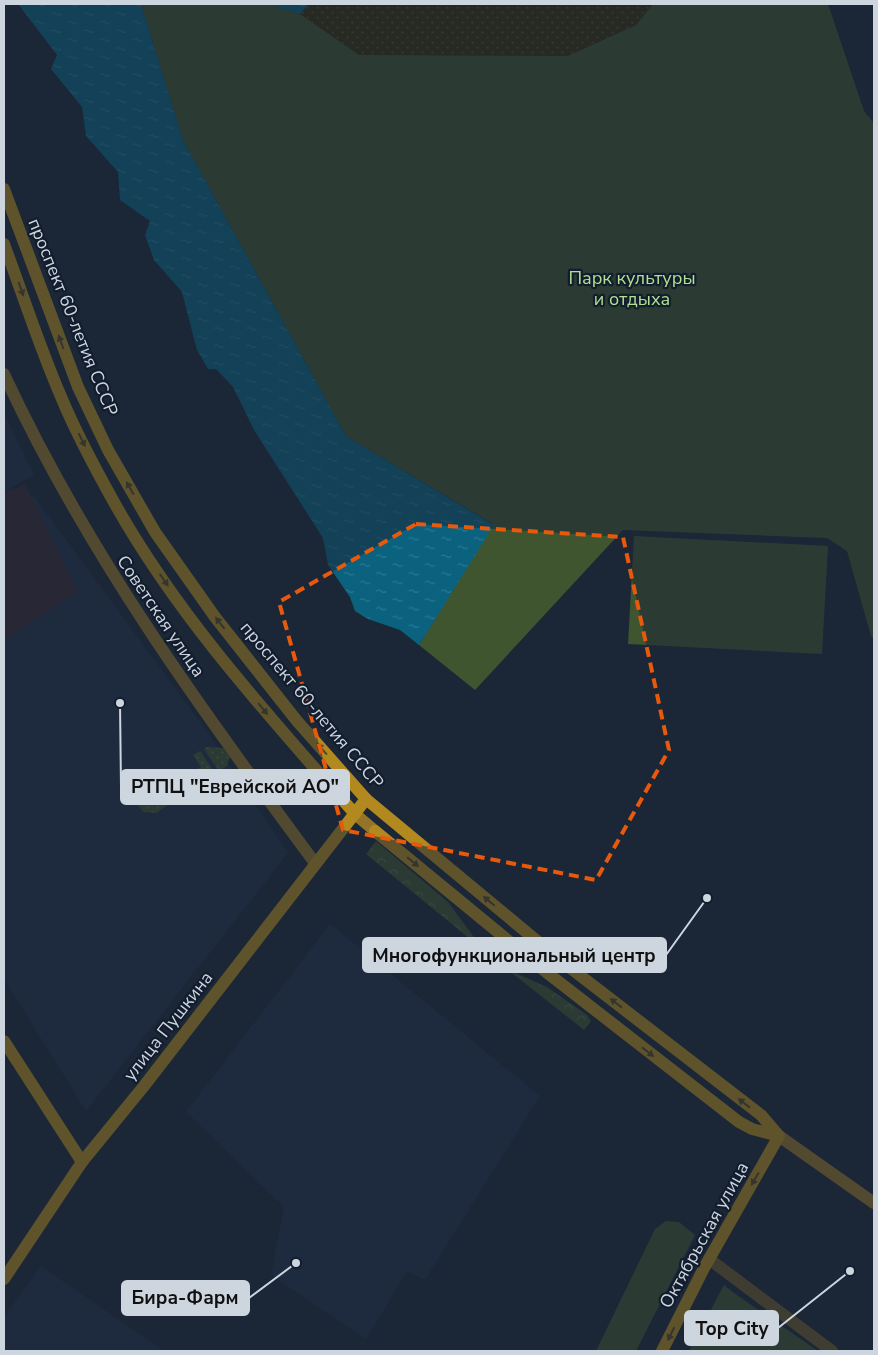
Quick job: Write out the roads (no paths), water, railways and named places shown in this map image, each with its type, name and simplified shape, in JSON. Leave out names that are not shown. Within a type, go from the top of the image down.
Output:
[{"type":"main road","name":"проспект 60-летия СССР","points":[[4,189],[78,387],[108,450],[155,532],[220,624],[297,721],[366,799],[560,960],[761,1115],[779,1136],[874,1203]]},
{"type":"main road","name":"проспект 60-летия СССР","points":[[4,244],[62,400],[116,505],[139,544],[198,628],[280,730],[355,814],[550,975],[739,1122],[752,1129],[779,1136]]},
{"type":"main road","name":"Советская улица","points":[[4,374],[27,424],[93,545],[139,618],[315,863]]},
{"type":"main road","name":"улица Пушкина","points":[[4,1279],[82,1162],[144,1086],[366,799]]},
{"type":"main road","points":[[4,1040],[82,1162]]},
{"type":"main road","name":"Октябрьская улица","points":[[662,1351],[709,1259],[779,1136]]},
{"type":"street","points":[[709,1259],[832,1351]]},
{"type":"water","points":[[18,4],[141,4],[183,140],[346,436],[494,525],[419,645],[400,630],[368,619],[355,611],[350,597],[328,565],[323,538],[254,430],[233,387],[216,369],[208,369],[197,350],[182,292],[154,260],[145,235],[150,221],[120,200],[118,172],[86,136],[82,107],[51,69],[57,55]]},
{"type":"water","points":[[268,4],[309,4],[300,14]]},
{"type":"place","name":"РТПЦ \"Еврейской АО\"","points":[[120,703]]},
{"type":"place","name":"Многофункциональный центр","points":[[707,898]]},
{"type":"place","name":"Бира-Фарм","points":[[296,1263]]},
{"type":"place","name":"Top City","points":[[850,1271]]},
{"type":"park label","name":"Парк культуры и отдыха","points":[[632,288]]}]
